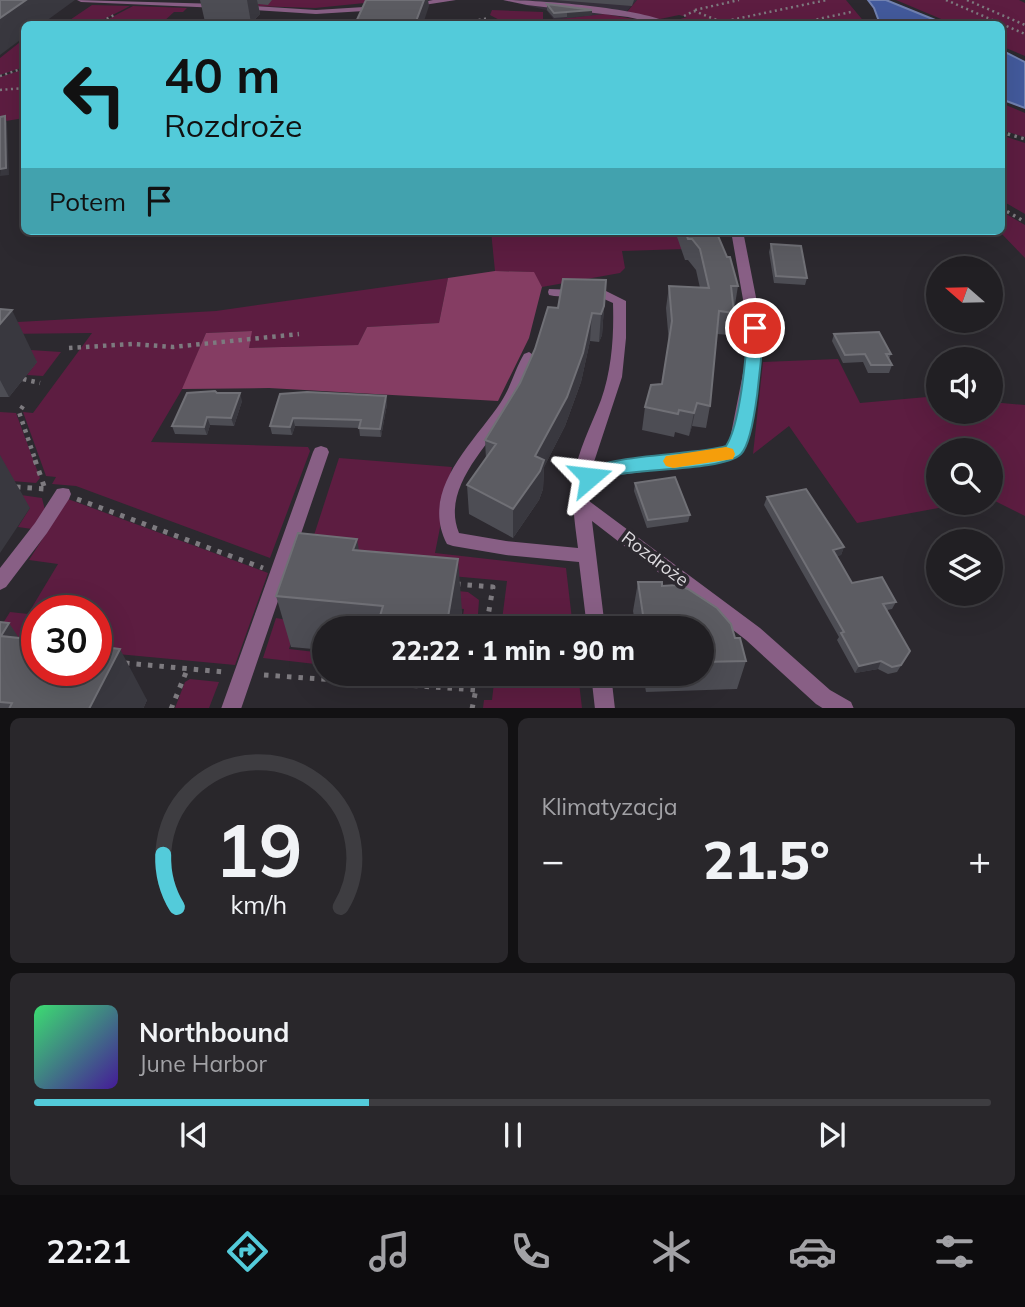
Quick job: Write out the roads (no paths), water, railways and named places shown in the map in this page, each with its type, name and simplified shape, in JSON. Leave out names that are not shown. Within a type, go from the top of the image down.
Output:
[{"type":"street","points":[[81,0],[316,12],[389,7]]},
{"type":"street","points":[[401,6],[452,0]]},
{"type":"street","points":[[507,0],[553,8],[614,11],[655,21]]},
{"type":"street","points":[[581,497],[590,477],[605,470],[720,456],[736,447],[752,365],[755,328],[738,235]]},
{"type":"street","points":[[554,292],[606,295],[619,301],[620,323],[613,383],[585,458],[581,497],[595,616]]},
{"type":"street","points":[[528,357],[520,382],[507,404],[457,475],[446,529],[453,539],[472,544],[588,556]]},
{"type":"street","points":[[231,708],[321,452]]},
{"type":"street","points":[[0,583],[41,528],[54,492]]},
{"type":"street","name":"Rozdroże","points":[[581,497],[753,634],[823,696],[842,708]]},
{"type":"street","points":[[602,686],[605,708]]},
{"type":"water","points":[[868,0],[886,0],[938,21],[879,21]]},
{"type":"water","points":[[1005,52],[1025,62],[1025,108],[1005,100]]}]
